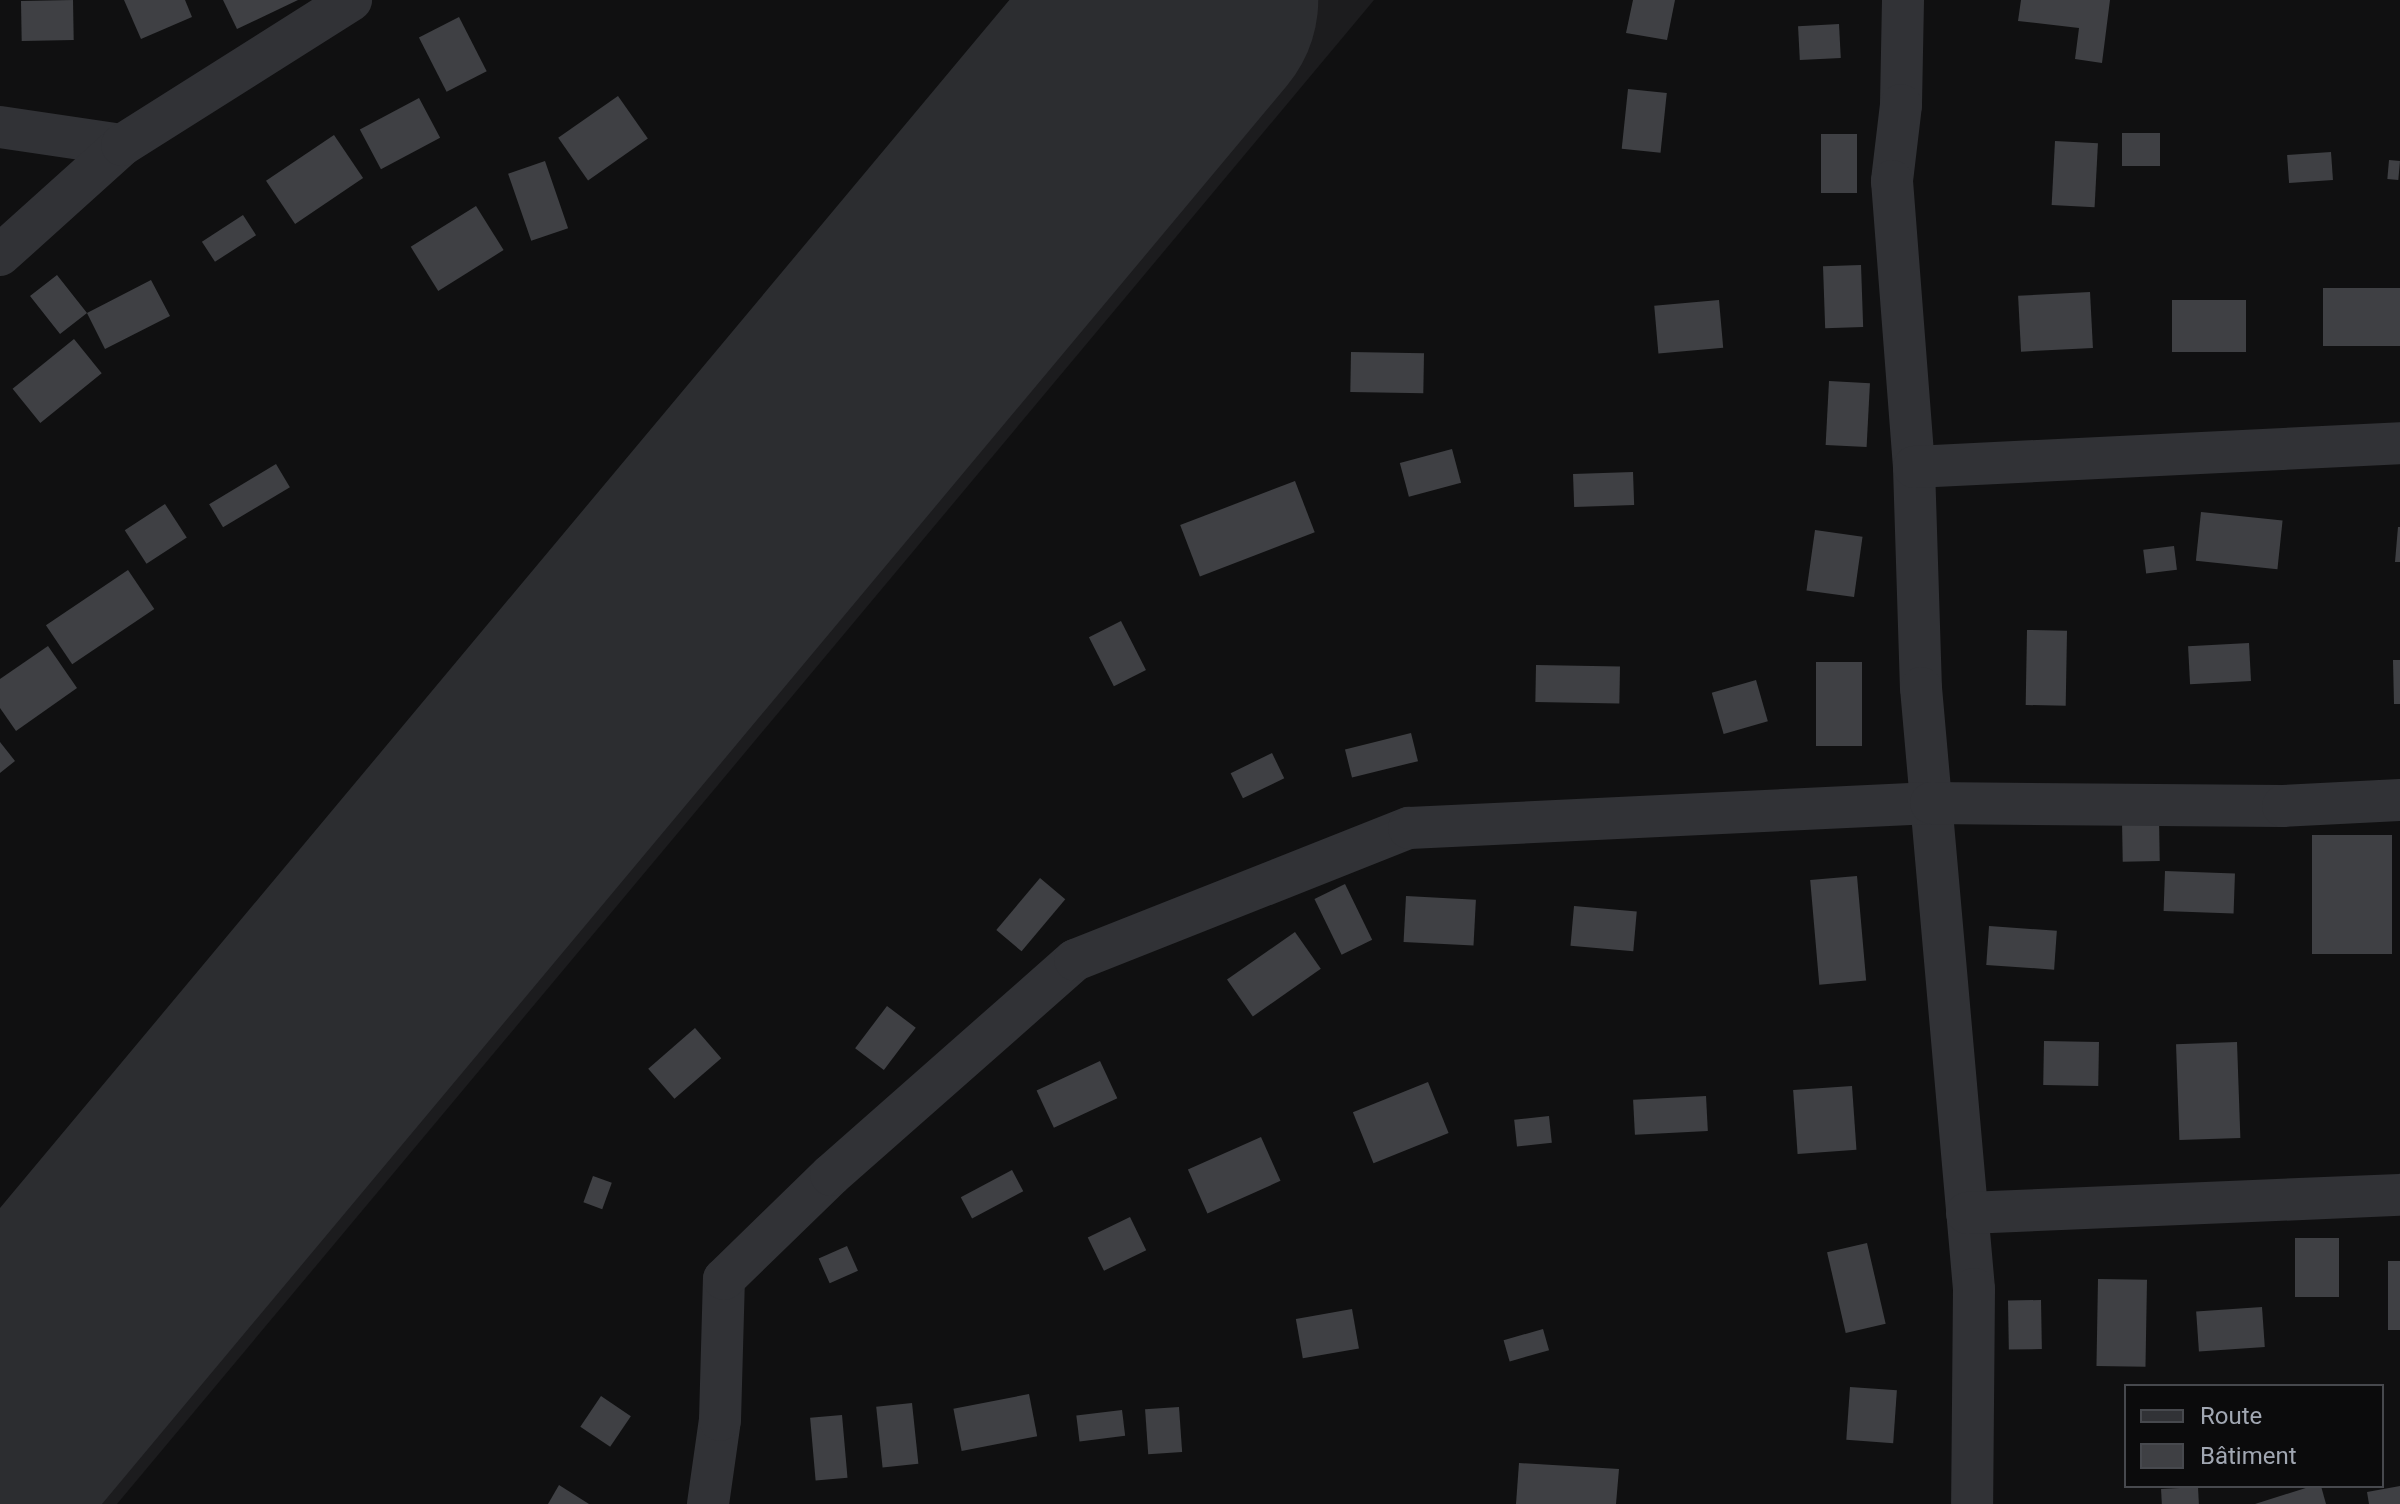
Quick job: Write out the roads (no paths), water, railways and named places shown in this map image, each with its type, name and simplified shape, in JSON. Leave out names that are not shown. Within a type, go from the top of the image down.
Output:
[{"type":"street","points":[[0,255],[122,145],[351,0]]},
{"type":"street","points":[[1903,0],[1901,105],[1892,181],[1914,467],[1931,803],[1974,1289],[1972,1504]]},
{"type":"street","points":[[0,127],[122,145]]},
{"type":"street","points":[[1914,467],[2400,443]]},
{"type":"street","points":[[708,1504],[720,1420],[724,1279],[831,1175],[1075,960],[1409,828],[1931,803],[2283,806],[2400,800]]},
{"type":"street","points":[[1967,1213],[2400,1195]]}]
